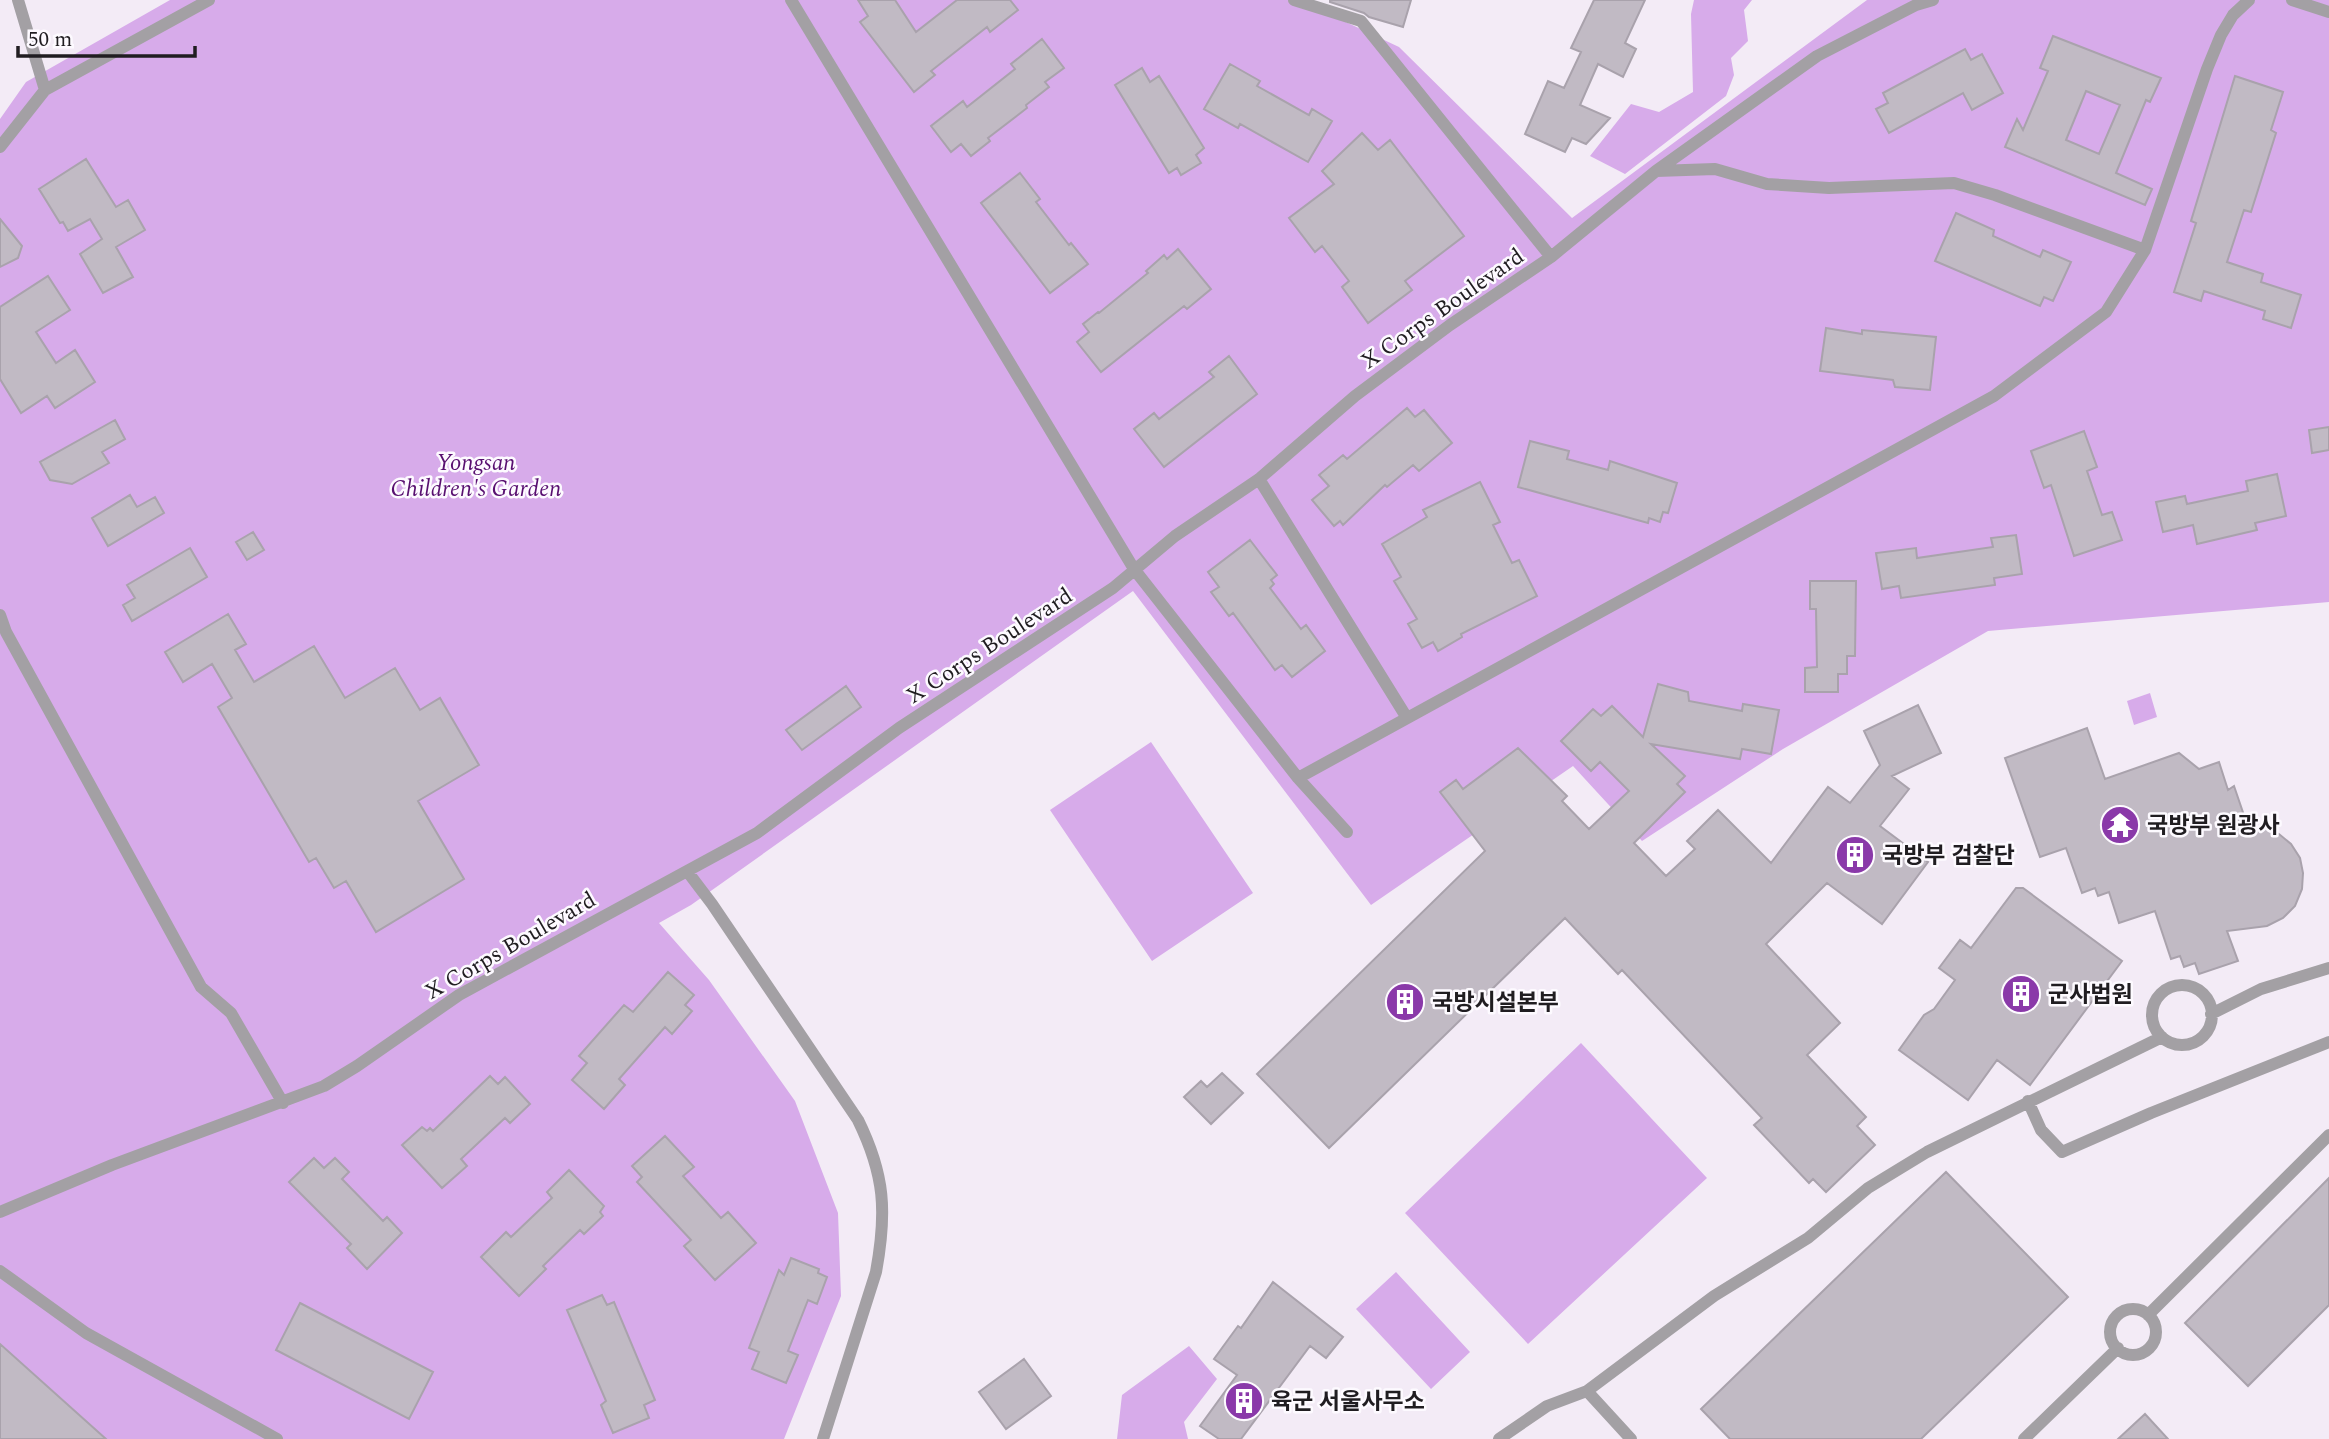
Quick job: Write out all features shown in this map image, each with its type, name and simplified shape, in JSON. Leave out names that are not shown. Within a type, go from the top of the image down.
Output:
[{"type":"lane","points":[[18,0],[45,90]]},
{"type":"lane","points":[[0,147],[45,90],[209,0]]},
{"type":"lane","points":[[791,0],[1134,569],[1298,778],[1347,832]]},
{"type":"lane","points":[[1294,0],[1361,20],[1552,257]]},
{"type":"lane","name":"X Corps Boulevard","points":[[0,1212],[112,1165],[324,1086],[459,995],[757,833],[900,728],[1090,605],[1175,536],[1259,479],[1354,396],[1450,325],[1552,257],[1656,172],[1817,55],[1916,5],[1933,0]]},
{"type":"lane","points":[[1298,778],[1994,396],[2106,312],[2146,250],[2221,35],[2233,15],[2249,0]]},
{"type":"lane","points":[[2292,0],[2329,12]]},
{"type":"lane","points":[[1656,172],[1715,169],[1767,184],[1829,188],[1954,183],[1995,194],[2146,250]]},
{"type":"lane","points":[[1259,479],[1407,718]]},
{"type":"lane","points":[[0,615],[6,632],[201,986],[231,1013],[283,1103]]},
{"type":"lane","points":[[687,871],[858,1120],[868,1140],[883,1192],[881,1245],[876,1272],[823,1439]]},
{"type":"lane","points":[[2211,1014],[2261,989],[2329,968]]},
{"type":"lane","points":[[2184,985],[2194,988],[2209,1001],[2211,1014],[2208,1030],[2193,1043],[2174,1044],[2162,1037],[2153,1025],[2151,1016],[2153,1006],[2165,990],[2184,985]]},
{"type":"lane","points":[[1499,1439],[1547,1406],[1587,1391],[1714,1296],[1808,1238],[1868,1188],[1927,1152],[2162,1037]]},
{"type":"lane","points":[[2028,1101],[2041,1130],[2062,1152],[2329,1042]]},
{"type":"lane","points":[[2148,1315],[2329,1135]]},
{"type":"lane","points":[[0,1271],[86,1333],[277,1439]]},
{"type":"lane","points":[[2135,1309],[2148,1315],[2153,1320],[2156,1334],[2150,1348],[2136,1355],[2118,1348],[2111,1338],[2116,1317],[2122,1312],[2135,1309]]},
{"type":"lane","points":[[2024,1439],[2118,1348]]},
{"type":"lane","points":[[1587,1391],[1631,1439]]},
{"type":"green space","name":"Yongsan Children's Garden","points":[[170,0],[1299,0],[1399,47],[1572,218],[1867,0],[2329,0],[2329,602],[1988,631],[1783,749],[1642,841],[1573,766],[1371,905],[1133,591],[691,905],[659,923],[709,980],[795,1101],[838,1213],[841,1296],[784,1439],[0,1439],[0,119],[26,82]]},
{"type":"green space","points":[[1694,0],[1752,0],[1744,10],[1748,41],[1731,58],[1734,75],[1726,96],[1625,174],[1590,156],[1631,104],[1659,112],[1693,92],[1691,14]]},
{"type":"green space","points":[[2150,693],[2157,717],[2134,725],[2127,701]]},
{"type":"green space","points":[[1151,742],[1253,893],[1152,961],[1050,810]]},
{"type":"green space","points":[[1581,1043],[1707,1178],[1528,1344],[1405,1213]]},
{"type":"green space","points":[[1396,1272],[1470,1352],[1431,1389],[1356,1309]]},
{"type":"green space","points":[[1189,1346],[1217,1379],[1184,1422],[1188,1439],[1117,1439],[1122,1395]]},
{"type":"building","points":[[858,0],[895,0],[916,32],[957,0],[1010,0],[1018,10],[990,32],[987,27],[931,71],[935,75],[914,92],[860,22],[868,16]]},
{"type":"building","points":[[1330,0],[1411,0],[1403,27],[1369,17]]},
{"type":"building","points":[[1594,0],[1645,0],[1625,43],[1636,49],[1623,77],[1598,64],[1580,105],[1610,118],[1586,144],[1572,138],[1565,152],[1525,134],[1548,81],[1564,88],[1581,52],[1571,48]]},
{"type":"building","points":[[2053,36],[2161,78],[2150,102],[2146,100],[2116,173],[2152,189],[2145,205],[2005,147],[2017,119],[2023,130],[2048,71],[2040,68]],"holes":[[[2086,91],[2120,105],[2099,154],[2066,140]]]},
{"type":"building","points":[[1042,39],[1064,68],[1045,82],[1049,87],[988,138],[990,141],[971,156],[961,144],[951,152],[931,126],[963,101],[967,107],[1015,69],[1011,64]]},
{"type":"building","points":[[1965,49],[1971,60],[1982,54],[2003,93],[1972,110],[1963,93],[1889,133],[1876,109],[1888,103],[1883,93]]},
{"type":"building","points":[[1230,64],[1260,81],[1257,86],[1309,115],[1312,109],[1332,121],[1308,162],[1240,124],[1238,128],[1204,109]]},
{"type":"building","points":[[1142,68],[1150,82],[1159,76],[1204,148],[1196,155],[1201,163],[1181,175],[1177,168],[1169,173],[1115,85]]},
{"type":"building","points":[[2235,76],[2283,92],[2271,130],[2276,133],[2251,212],[2244,210],[2227,262],[2263,274],[2261,282],[2301,295],[2291,328],[2263,319],[2265,311],[2204,291],[2201,301],[2174,292],[2196,223],[2191,221]]},
{"type":"building","points":[[1362,133],[1378,150],[1390,140],[1464,236],[1405,281],[1412,290],[1368,323],[1342,287],[1349,281],[1322,246],[1315,252],[1289,218],[1334,184],[1322,171]]},
{"type":"building","points":[[86,159],[116,207],[128,200],[145,230],[116,247],[133,277],[103,293],[80,254],[102,239],[90,219],[68,231],[39,189]]},
{"type":"building","points":[[1020,173],[1040,199],[1036,202],[1069,245],[1071,243],[1088,264],[1050,293],[981,203]]},
{"type":"building","points":[[1956,213],[1994,230],[1993,236],[2040,257],[2043,250],[2071,262],[2053,301],[2044,297],[2040,306],[1935,261]]},
{"type":"building","points":[[0,219],[22,246],[18,258],[0,267]]},
{"type":"building","points":[[1178,249],[1211,289],[1187,309],[1184,306],[1101,372],[1077,342],[1089,332],[1083,324],[1148,273],[1146,271],[1164,255],[1167,259]]},
{"type":"building","points":[[48,276],[70,310],[36,332],[56,363],[75,350],[95,382],[55,408],[47,396],[21,413],[0,379],[0,307]]},
{"type":"building","points":[[1826,328],[1862,334],[1862,330],[1936,337],[1930,390],[1895,387],[1893,380],[1820,371]]},
{"type":"building","points":[[1229,356],[1257,394],[1164,467],[1134,429],[1154,413],[1159,419],[1214,377],[1209,372]]},
{"type":"building","points":[[1407,408],[1415,417],[1424,410],[1452,443],[1419,471],[1413,465],[1387,487],[1385,485],[1343,525],[1340,521],[1334,526],[1312,500],[1329,486],[1319,475],[1343,455],[1347,459]]},
{"type":"building","points":[[115,420],[125,439],[102,452],[109,463],[72,484],[50,480],[40,462]]},
{"type":"building","points":[[2329,427],[2329,450],[2312,453],[2309,430]]},
{"type":"building","points":[[2084,431],[2097,467],[2087,471],[2102,515],[2112,512],[2122,540],[2074,556],[2051,485],[2044,488],[2031,451]]},
{"type":"building","points":[[1530,441],[1569,451],[1567,459],[1608,470],[1610,461],[1677,483],[1668,513],[1663,512],[1660,522],[1649,518],[1648,523],[1518,487]]},
{"type":"building","points":[[2277,474],[2286,516],[2255,523],[2257,530],[2197,544],[2193,525],[2163,532],[2156,502],[2185,496],[2187,504],[2248,491],[2246,481]]},
{"type":"building","points":[[1480,482],[1500,522],[1493,525],[1512,563],[1519,560],[1537,596],[1461,634],[1462,637],[1438,651],[1433,642],[1422,648],[1408,624],[1417,619],[1394,581],[1401,577],[1382,544],[1427,517],[1423,510]]},
{"type":"building","points":[[130,495],[137,507],[155,497],[164,513],[108,546],[92,518]]},
{"type":"building","points":[[253,532],[264,550],[247,560],[236,542]]},
{"type":"building","points":[[2016,535],[2022,574],[1994,578],[1995,585],[1901,598],[1899,586],[1882,589],[1876,553],[1916,548],[1917,558],[1993,547],[1991,538]]},
{"type":"building","points":[[1250,540],[1277,575],[1271,580],[1274,584],[1270,588],[1301,629],[1306,625],[1325,651],[1292,677],[1282,665],[1275,670],[1233,613],[1229,616],[1211,592],[1219,587],[1208,572]]},
{"type":"building","points":[[190,548],[207,577],[132,621],[123,605],[135,598],[127,585]]},
{"type":"building","points":[[1810,581],[1856,581],[1855,656],[1847,656],[1847,674],[1838,674],[1838,692],[1805,692],[1805,668],[1817,667],[1816,609],[1810,609]]},
{"type":"building","points":[[228,614],[246,644],[235,650],[254,682],[314,646],[345,698],[395,668],[420,710],[440,698],[479,765],[418,801],[464,879],[376,932],[346,881],[334,888],[316,858],[309,862],[218,707],[232,698],[212,664],[183,682],[165,652]]},
{"type":"building","points":[[1658,684],[1688,692],[1689,701],[1742,711],[1743,704],[1779,710],[1771,754],[1742,749],[1740,759],[1651,744],[1685,776],[1677,784],[1685,792],[1634,843],[1666,876],[1695,849],[1687,841],[1718,810],[1771,863],[1828,787],[1850,803],[1880,765],[1864,731],[1918,705],[1941,753],[1892,776],[1909,789],[1880,826],[1928,862],[1882,924],[1827,883],[1766,944],[1840,1023],[1807,1055],[1866,1117],[1857,1126],[1875,1145],[1826,1192],[1813,1179],[1809,1183],[1754,1125],[1762,1118],[1622,970],[1618,974],[1565,918],[1329,1148],[1257,1074],[1485,851],[1440,792],[1456,780],[1463,789],[1518,748],[1567,796],[1562,801],[1589,829],[1629,791],[1600,762],[1591,771],[1561,741],[1593,709],[1601,716],[1612,706],[1643,737]]},
{"type":"building","points":[[846,686],[861,707],[802,750],[786,730]]},
{"type":"building","name":"국방부 원광사","points":[[2087,728],[2105,779],[2179,753],[2199,769],[2219,762],[2228,790],[2234,786],[2248,827],[2264,828],[2279,834],[2291,844],[2300,858],[2303,873],[2302,889],[2295,906],[2283,918],[2267,926],[2227,931],[2238,961],[2199,974],[2195,963],[2184,967],[2180,956],[2171,959],[2155,911],[2119,923],[2109,892],[2098,896],[2095,888],[2082,893],[2066,848],[2040,857],[2005,758]]},
{"type":"building","name":"군사법원","points":[[2016,888],[2023,888],[2122,961],[2030,1085],[1997,1060],[1968,1100],[1899,1050],[1924,1015],[1934,1009],[1955,980],[1939,968],[1960,940],[1971,948]]},
{"type":"building","points":[[668,972],[694,995],[685,1005],[692,1011],[672,1034],[665,1027],[619,1079],[625,1085],[604,1109],[572,1080],[587,1063],[579,1056],[624,1005],[633,1012]]},
{"type":"building","points":[[1222,1073],[1243,1093],[1211,1124],[1184,1097],[1201,1081],[1207,1087]]},
{"type":"building","points":[[490,1076],[498,1084],[505,1077],[530,1104],[510,1123],[505,1118],[461,1159],[467,1166],[442,1188],[402,1145],[422,1127],[433,1131]]},
{"type":"building","points":[[665,1136],[694,1167],[683,1176],[721,1218],[728,1212],[756,1243],[715,1280],[684,1246],[691,1240],[637,1182],[642,1177],[632,1166]]},
{"type":"building","points":[[314,1158],[324,1168],[335,1158],[349,1172],[342,1179],[383,1221],[387,1217],[402,1233],[367,1269],[347,1248],[351,1244],[289,1182]]},
{"type":"building","points":[[569,1170],[604,1206],[600,1212],[603,1216],[584,1234],[580,1230],[543,1266],[546,1269],[519,1296],[481,1257],[506,1232],[511,1237],[552,1198],[547,1192]]},
{"type":"building","points":[[1946,1172],[2068,1297],[1921,1439],[1730,1439],[1701,1409]]},
{"type":"building","points":[[2329,1178],[2329,1305],[2248,1386],[2185,1323]]},
{"type":"building","points":[[791,1258],[819,1269],[818,1273],[827,1277],[817,1304],[808,1300],[788,1351],[798,1355],[786,1383],[752,1369],[759,1352],[749,1348],[779,1270],[784,1275]]},
{"type":"building","name":"육군 서울사무소","points":[[1273,1282],[1343,1337],[1326,1358],[1310,1346],[1241,1439],[1219,1439],[1200,1426],[1237,1375],[1214,1359],[1238,1326],[1241,1328]]},
{"type":"building","points":[[602,1295],[607,1305],[614,1302],[655,1400],[644,1405],[649,1418],[613,1433],[601,1405],[606,1401],[567,1310]]},
{"type":"building","points":[[300,1303],[433,1372],[409,1419],[276,1350]]},
{"type":"building","points":[[0,1344],[106,1439],[0,1439]]},
{"type":"building","points":[[1024,1359],[1051,1396],[1006,1429],[979,1392]]},
{"type":"building","points":[[2145,1414],[2168,1439],[2118,1439]]},
{"type":"place","name":"국방부 원광사","points":[[2120,825]]},
{"type":"place","name":"국방부 검찰단","points":[[1855,855]]},
{"type":"place","name":"군사법원","points":[[2021,994]]},
{"type":"place","name":"국방시설본부","points":[[1405,1002]]},
{"type":"place","name":"육군 서울사무소","points":[[1244,1401]]}]
